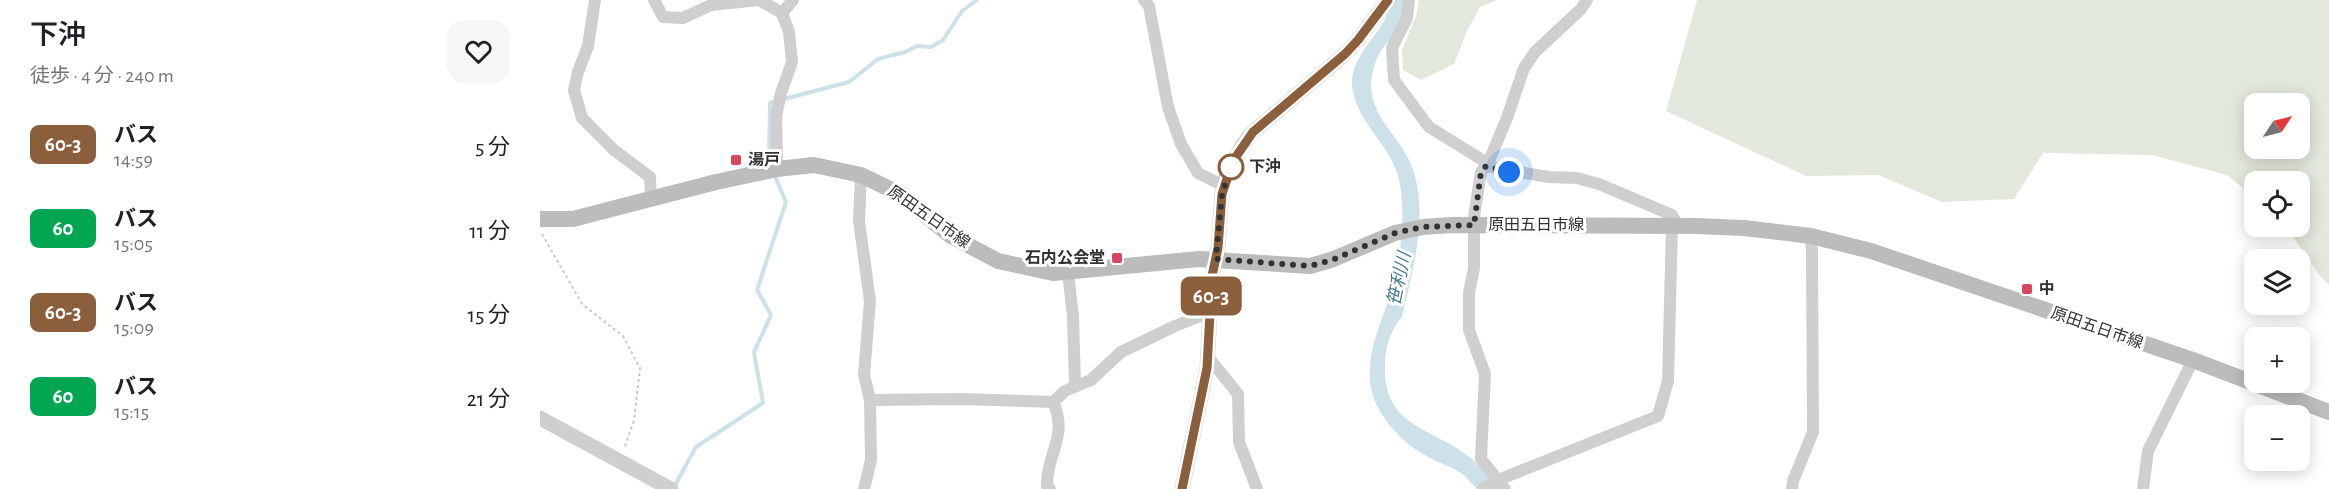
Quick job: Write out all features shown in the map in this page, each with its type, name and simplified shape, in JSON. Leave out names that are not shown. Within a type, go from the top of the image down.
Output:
[{"type":"main road","name":"原田五日市線","points":[[540,219],[573,219],[775,169],[814,165],[861,174],[896,192],[951,236],[998,261],[1044,272],[1068,272],[1181,260],[1216,259],[1310,266],[1332,260],[1400,232],[1419,228],[1474,225],[1744,228],[1810,236],[1871,251],[2193,360],[2329,412]]},
{"type":"street","points":[[595,0],[588,46],[574,90],[582,118],[615,150],[650,177],[651,198]]},
{"type":"street","points":[[654,0],[663,17],[683,18],[711,5],[759,0],[782,13],[789,32],[792,62],[776,116],[777,160],[775,169]]},
{"type":"street","points":[[782,13],[793,0]]},
{"type":"street","points":[[1144,0],[1149,6],[1168,107],[1181,144],[1198,173],[1224,186]]},
{"type":"street","points":[[1182,489],[1204,388],[1212,276],[1224,186],[1233,161],[1253,132],[1345,54],[1388,0]]},
{"type":"street","points":[[1409,0],[1407,18],[1392,48],[1394,80],[1429,127],[1484,161],[1486,166]]},
{"type":"street","points":[[1500,483],[1482,459],[1485,374],[1469,330],[1469,293],[1474,268],[1474,225],[1481,172],[1486,166],[1507,118],[1524,68],[1535,52],[1587,0]]},
{"type":"street","points":[[1484,489],[1658,416],[1668,381],[1675,226],[1672,215],[1599,184],[1577,178],[1548,177],[1486,166]]},
{"type":"street","points":[[861,174],[859,221],[870,301],[864,375],[870,400],[871,460],[864,489]]},
{"type":"street","points":[[1792,489],[1793,481],[1813,432],[1810,236]]},
{"type":"street","points":[[1068,272],[1073,317],[1075,386]]},
{"type":"street","points":[[870,400],[962,399],[1053,402],[1065,391],[1091,380],[1121,352],[1175,326],[1203,315],[1210,315]]},
{"type":"street","points":[[1208,357],[1238,394],[1239,442],[1257,489]]},
{"type":"street","points":[[2143,489],[2148,452],[2193,360]]},
{"type":"street","points":[[1050,489],[1047,486],[1047,477],[1060,426],[1059,414],[1053,402]]},
{"type":"street","points":[[540,418],[622,461],[661,486]]},
{"type":"path","points":[[540,230],[582,304],[623,336],[640,368],[634,420],[626,439],[622,461]]},
{"type":"shaded area","points":[[1419,0],[1497,0],[1480,7],[1467,31],[1454,64],[1421,80],[1403,70],[1402,50],[1416,16]]},
{"type":"shaded area","points":[[1697,0],[2329,0],[2329,285],[2310,261],[2310,249],[2301,249],[2293,237],[2310,237],[2310,171],[2244,171],[2244,189],[2227,175],[2152,155],[2043,153],[2014,199],[1942,202],[1878,175],[1806,176],[1666,111]]},
{"type":"water","name":"笹利川","points":[[1392,0],[1403,0],[1401,24],[1397,33],[1379,54],[1373,70],[1371,87],[1381,118],[1411,164],[1417,182],[1419,221],[1415,260],[1402,317],[1389,338],[1386,350],[1386,384],[1391,400],[1399,412],[1410,422],[1467,455],[1498,489],[1477,489],[1461,473],[1424,455],[1408,443],[1382,414],[1371,389],[1372,354],[1397,269],[1402,233],[1402,206],[1396,170],[1385,149],[1364,119],[1354,97],[1352,85],[1353,73],[1362,52],[1383,22]]},
{"type":"waterway","points":[[784,99],[849,82],[878,59],[905,52],[917,46],[931,47],[943,40],[962,11],[977,0]]},
{"type":"waterway","points":[[771,167],[769,160],[770,103],[776,101]]},
{"type":"waterway","points":[[674,487],[696,447],[763,403],[754,352],[771,315],[757,290],[786,202],[774,174]]},
{"type":"bus line","name":"60-3","points":[[1182,489],[1207,368],[1212,276],[1218,248],[1222,194],[1226,177],[1233,161],[1253,132],[1345,54],[1388,0]]},
{"type":"place","name":"湯戸","points":[[736,160]]},
{"type":"place","name":"下沖","points":[[1231,167]]},
{"type":"place","name":"石内公会堂","points":[[1117,258]]},
{"type":"place","name":"中","points":[[2027,289]]},
{"type":"route","points":[[1231,167],[1233,161],[1226,177],[1222,194],[1216,259],[1299,267],[1321,264],[1395,233],[1423,227],[1474,225],[1481,172],[1486,166],[1509,172]]}]
